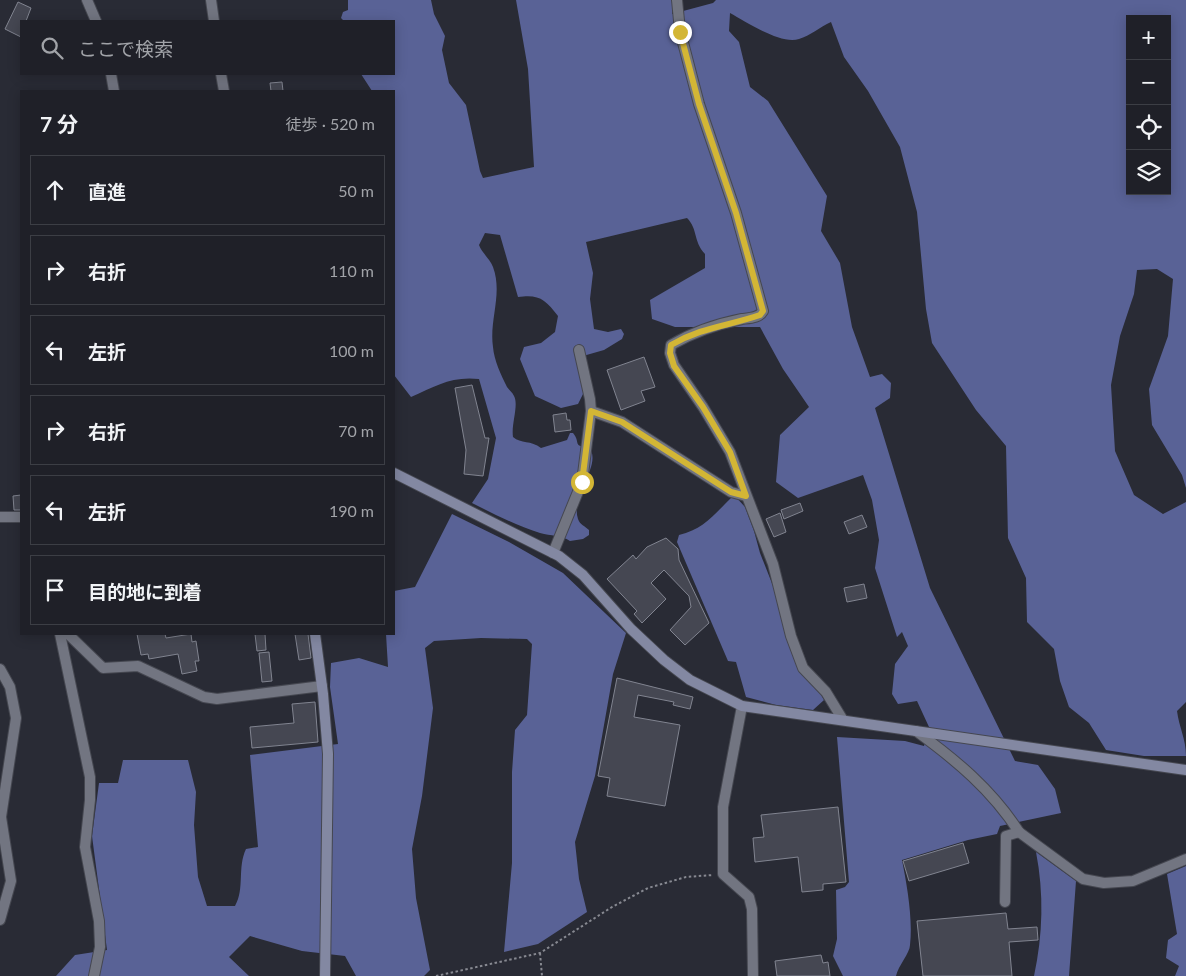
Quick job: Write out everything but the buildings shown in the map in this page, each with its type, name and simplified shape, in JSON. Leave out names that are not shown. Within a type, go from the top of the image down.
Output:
[{"type":"street","points":[[87,0],[96,20]]},
{"type":"street","points":[[211,0],[214,20]]},
{"type":"street","points":[[677,0],[680,32],[699,104],[736,213],[763,311],[760,315],[754,317],[730,322],[689,335],[671,345],[670,353],[674,366],[703,407],[730,452],[773,564],[786,619],[803,668],[826,692],[843,720]]},
{"type":"street","points":[[111,75],[114,90]]},
{"type":"street","points":[[221,75],[224,90]]},
{"type":"street","points":[[553,553],[582,482],[591,411],[579,350]]},
{"type":"street","points":[[591,411],[622,422],[731,492],[746,496]]},
{"type":"street","points":[[395,474],[553,553],[583,575],[631,629],[664,660],[690,680],[742,706],[1186,770]]},
{"type":"street","points":[[0,517],[20,517]]},
{"type":"street","points":[[60,635],[90,777],[90,800],[84,847],[99,921],[100,947],[94,976]]},
{"type":"street","points":[[69,635],[103,668],[138,666],[204,697],[217,699],[322,686]]},
{"type":"street","points":[[314,635],[322,686],[328,754],[325,976]]},
{"type":"street","points":[[0,669],[10,687],[16,718],[1,817],[3,846],[11,881],[0,920]]},
{"type":"street","points":[[742,706],[723,807],[723,874],[749,897],[752,909],[753,976]]},
{"type":"street","points":[[916,731],[948,754],[979,782],[1004,809],[1019,832],[1083,879],[1104,883],[1133,881],[1186,859]]},
{"type":"street","points":[[1006,902],[1006,836],[1019,832]]},
{"type":"path","points":[[436,976],[540,953],[612,907],[648,888],[686,878],[723,874]]},
{"type":"path","points":[[540,953],[542,976]]},
{"type":"shaded area","points":[[348,0],[431,0],[434,14],[445,36],[442,50],[449,83],[466,105],[483,178],[534,167],[528,69],[516,0],[674,0],[672,14],[713,3],[716,0],[1186,0],[1186,488],[1182,475],[1152,425],[1149,389],[1168,336],[1173,279],[1157,269],[1137,270],[1134,294],[1120,336],[1111,385],[1115,451],[1134,495],[1163,514],[1186,502],[1186,702],[1177,711],[1186,756],[1144,756],[1106,750],[1089,723],[1069,707],[1060,681],[1054,649],[1027,622],[1026,578],[1008,538],[1006,446],[976,410],[932,343],[926,309],[917,212],[900,147],[868,91],[844,57],[831,22],[803,38],[792,40],[773,36],[730,13],[729,31],[739,42],[750,87],[768,101],[827,196],[821,231],[840,263],[852,327],[870,377],[882,374],[891,383],[890,398],[875,408],[930,588],[1015,761],[1038,765],[1055,789],[1061,813],[1000,826],[997,834],[968,840],[902,860],[909,902],[911,935],[909,948],[896,976],[843,976],[833,956],[837,939],[836,890],[845,887],[849,882],[837,737],[905,741],[924,746],[929,727],[917,701],[898,704],[892,694],[895,664],[908,646],[902,632],[897,637],[875,568],[879,540],[872,500],[863,475],[798,498],[776,482],[780,435],[809,407],[783,369],[760,327],[675,327],[652,319],[650,300],[705,268],[705,254],[701,249],[693,226],[687,218],[586,242],[593,273],[590,299],[594,329],[608,332],[621,329],[624,334],[622,339],[604,350],[576,358],[585,390],[578,404],[561,408],[535,396],[520,359],[524,347],[541,343],[555,332],[558,316],[541,299],[531,296],[518,297],[500,235],[485,233],[479,245],[490,261],[496,277],[497,287],[492,337],[496,362],[502,378],[515,400],[513,437],[519,441],[534,444],[541,448],[567,440],[570,433],[573,433],[580,446],[589,447],[592,454],[592,462],[578,500],[577,510],[578,519],[589,530],[589,535],[583,539],[570,541],[540,533],[472,503],[488,479],[496,438],[479,379],[452,380],[411,397],[395,376],[395,90],[371,90],[362,75],[395,75],[395,20],[343,20],[341,18],[343,12],[348,10]]},
{"type":"shaded area","points":[[734,495],[745,507],[775,591],[788,638],[824,700],[813,710],[776,705],[746,697],[736,662],[728,661],[677,542],[679,535],[696,529],[703,524]]},
{"type":"shaded area","points":[[452,514],[509,542],[563,573],[626,633],[613,674],[595,776],[575,842],[579,879],[587,912],[538,944],[504,952],[512,863],[512,772],[515,730],[527,715],[532,644],[527,639],[481,638],[434,641],[425,648],[433,708],[422,796],[412,849],[416,898],[430,970],[424,976],[356,976],[345,956],[302,951],[250,936],[229,957],[249,976],[56,976],[75,955],[107,950],[92,836],[99,783],[118,783],[123,760],[188,760],[196,792],[194,825],[198,877],[207,906],[235,906],[240,892],[243,856],[246,849],[258,847],[250,755],[338,744],[330,687],[331,663],[359,658],[388,667],[386,635],[395,635],[395,591],[415,587]]},
{"type":"shaded area","points":[[1036,852],[1076,881],[1069,976],[1034,976],[1041,930],[1041,898]]},
{"type":"shaded area","points":[[1186,866],[1186,976],[1175,976],[1179,966],[1166,958],[1168,940],[1177,934],[1167,874]]},
{"type":"route","points":[[582,482],[591,411],[622,422],[731,492],[746,496],[730,452],[703,407],[674,366],[670,353],[671,345],[689,335],[730,322],[754,317],[760,315],[763,311],[736,213],[699,104],[680,32]]}]
